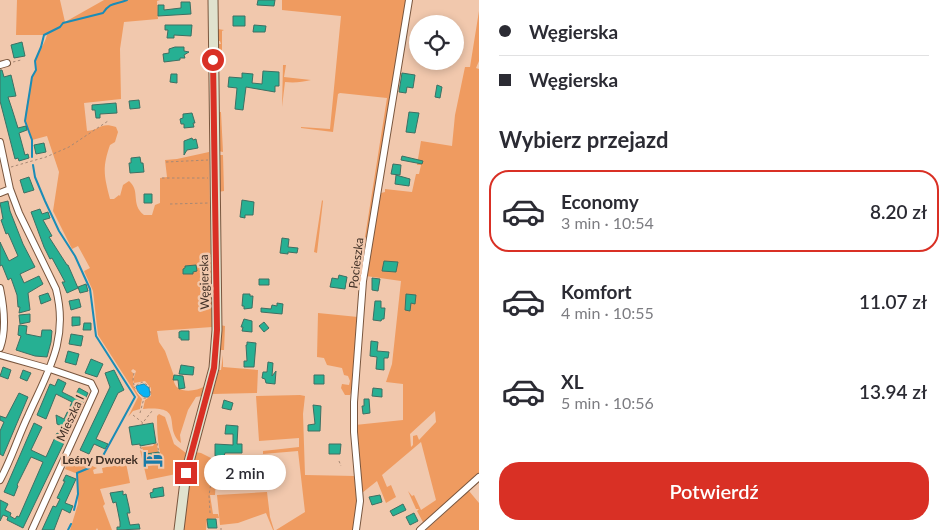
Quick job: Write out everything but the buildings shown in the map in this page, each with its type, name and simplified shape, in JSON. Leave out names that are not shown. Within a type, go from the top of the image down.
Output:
[{"type":"main road","name":"Węgierska","points":[[179,530],[186,473],[214,368],[217,330],[213,0]]},
{"type":"street","name":"Pocieszka","points":[[356,530],[360,501],[354,432],[354,402],[363,281],[408,0]]},
{"type":"street","points":[[0,65],[7,63]]},
{"type":"street","points":[[0,142],[10,189],[56,289],[61,324],[59,340],[50,369],[0,480]]},
{"type":"street","points":[[0,193],[10,189]]},
{"type":"street","points":[[0,288],[4,307],[0,348]]},
{"type":"street","points":[[0,355],[50,369]]},
{"type":"street","name":"Mieszka I","points":[[32,530],[95,391],[91,383],[50,369]]},
{"type":"street","points":[[420,530],[479,477]]},
{"type":"path","points":[[7,63],[21,60]]},
{"type":"path","points":[[6,169],[46,157],[70,147],[108,121]]},
{"type":"path","points":[[166,162],[210,160],[210,156]]},
{"type":"path","points":[[162,178],[210,178]]},
{"type":"path","points":[[170,204],[210,203]]},
{"type":"path","points":[[134,373],[135,389],[144,398]]},
{"type":"path","points":[[135,386],[142,382],[149,386],[151,394],[148,398],[144,398]]},
{"type":"path","points":[[140,413],[144,398]]},
{"type":"path","points":[[141,425],[152,411]]},
{"type":"path","points":[[133,416],[143,423]]},
{"type":"path","points":[[157,443],[159,453]]},
{"type":"path","points":[[140,447],[146,455]]},
{"type":"path","points":[[210,513],[209,495],[215,459]]},
{"type":"path","points":[[339,461],[341,466]]},
{"type":"shaded area","points":[[17,0],[60,0],[65,22],[104,0],[160,0],[157,1],[158,19],[124,22],[120,49],[121,99],[84,103],[87,131],[107,125],[116,127],[118,132],[115,142],[110,145],[105,166],[105,178],[110,199],[120,196],[123,185],[129,181],[133,185],[137,206],[144,215],[152,215],[155,205],[160,203],[160,178],[167,177],[165,160],[209,152],[212,327],[157,331],[159,342],[165,351],[176,386],[190,391],[205,386],[202,396],[196,397],[188,410],[180,435],[181,443],[173,430],[171,418],[165,410],[143,409],[145,400],[151,396],[151,388],[145,381],[134,383],[133,380],[136,391],[142,399],[140,409],[133,411],[128,417],[138,397],[98,335],[93,291],[84,271],[90,268],[78,246],[72,249],[53,211],[59,172],[47,136],[32,140],[25,120],[37,56],[47,35],[16,35]],"holes":[[[133,369],[136,371],[133,380],[134,374],[131,371]]]},
{"type":"shaded area","points":[[282,0],[406,0],[363,275],[359,275],[387,98],[340,93],[338,94],[333,132],[301,128],[330,129],[341,16],[282,10]]},
{"type":"shaded area","points":[[479,11],[479,61],[476,68],[479,69],[479,475],[446,502],[424,524],[417,511],[419,509],[416,509],[408,491],[412,496],[414,495],[421,510],[436,500],[421,442],[382,475],[387,487],[391,485],[396,497],[386,503],[377,481],[362,493],[355,425],[403,420],[403,384],[386,382],[392,364],[401,281],[366,276],[381,193],[385,192],[385,189],[412,192],[416,174],[419,174],[421,165],[417,165],[421,141],[452,146],[455,115],[465,67],[470,67]],"holes":[[[435,411],[436,422],[419,440],[417,435],[413,436],[413,445],[411,447],[410,434]]]},
{"type":"shaded area","points":[[218,29],[224,30],[222,31],[222,62],[217,62],[217,44],[221,44],[220,41],[216,41]]},
{"type":"shaded area","points":[[283,65],[286,65],[284,77],[311,80],[285,82],[282,107]]},
{"type":"shaded area","points":[[218,112],[221,112],[223,152],[218,151]]},
{"type":"shaded area","points":[[219,155],[223,155],[224,191],[218,192]]},
{"type":"shaded area","points":[[323,201],[317,253],[314,252]]},
{"type":"shaded area","points":[[318,313],[358,317],[350,395],[345,395],[341,388],[342,384],[349,385],[350,381],[348,376],[344,375],[342,368],[327,365],[324,358],[317,357]]},
{"type":"shaded area","points":[[220,325],[225,326],[224,350],[221,350]]},
{"type":"shaded area","points":[[223,355],[223,367],[258,370],[257,393],[212,394],[219,370],[221,370]]},
{"type":"shaded area","points":[[256,396],[305,396],[303,414],[305,475],[355,476],[350,425],[352,425],[359,496],[355,530],[276,530],[305,512],[298,451],[263,454],[263,451],[299,447],[299,438],[259,441]]},
{"type":"shaded area","points":[[159,414],[165,417],[174,444],[186,453],[181,473],[147,480],[140,450],[146,455],[148,466],[163,463],[158,434],[157,416]]},
{"type":"shaded area","points":[[157,444],[158,452],[146,454],[141,447],[153,446]]},
{"type":"shaded area","points":[[195,452],[217,461],[215,495],[210,495],[213,514],[218,514],[219,518],[207,519],[206,530],[182,530],[189,475]]},
{"type":"shaded area","points":[[70,457],[97,468],[93,470],[94,474],[103,473],[102,468],[126,463],[130,483],[100,489],[105,504],[103,506],[112,530],[98,530],[97,528],[96,530],[70,530],[78,504],[78,474],[65,469]]},
{"type":"shaded area","points":[[469,491],[479,503],[479,530],[426,530]]},
{"type":"shaded area","points":[[267,492],[270,517],[274,530],[266,513],[238,523],[220,525],[217,495]]},
{"type":"water","points":[[144,384],[149,388],[150,395],[148,397],[142,396],[136,386]]},
{"type":"waterway","points":[[32,157],[32,140],[25,121],[32,77],[36,70],[35,61],[44,35],[60,27],[63,23],[103,13],[111,5],[127,0]]},
{"type":"waterway","points":[[33,165],[35,177],[45,201],[59,231],[75,256],[90,289],[96,336],[135,397],[99,463]]},
{"type":"waterway","points":[[74,510],[78,494],[77,473],[89,468]]},
{"type":"waterway","points":[[68,530],[71,524]]},
{"type":"place","name":"Leśny Dworek","points":[[153,459]]},
{"type":"route","points":[[186,473],[210,387],[214,368],[217,330],[213,60]]}]
